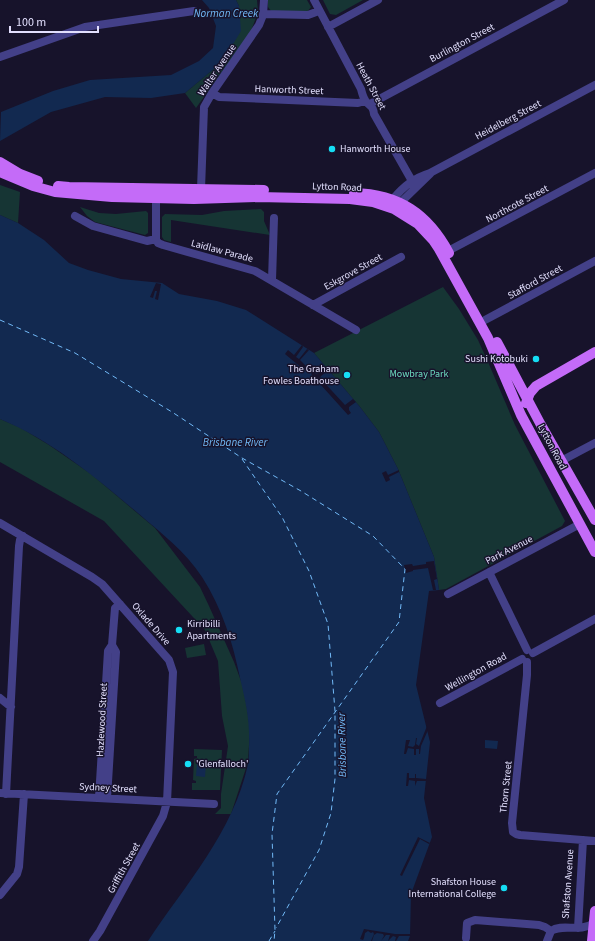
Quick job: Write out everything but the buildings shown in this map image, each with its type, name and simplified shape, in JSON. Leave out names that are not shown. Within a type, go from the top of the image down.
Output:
[{"type":"main road","name":"Lytton Road","points":[[0,162],[30,178],[58,186],[156,194],[194,199],[258,197],[350,199],[396,203],[433,240],[439,249],[491,344],[529,430],[595,552]]},
{"type":"main road","name":"Lytton Road","points":[[0,172],[33,186],[56,192],[112,197],[201,190],[365,193],[413,210],[431,226],[448,251],[527,399],[595,520]]},
{"type":"main road","points":[[529,430],[531,421],[527,410],[527,399],[533,390],[540,383],[595,352]]},
{"type":"main road","points":[[592,941],[595,911]]},
{"type":"street","name":"Walter Avenue","points":[[201,190],[204,111],[206,104],[259,25],[264,14],[264,0]]},
{"type":"street","name":"Heath Street","points":[[314,0],[412,181]]},
{"type":"street","points":[[328,26],[378,0]]},
{"type":"street","name":"Burlington Street","points":[[368,102],[564,0]]},
{"type":"street","points":[[0,57],[85,27],[194,11]]},
{"type":"street","points":[[264,14],[308,15],[319,11]]},
{"type":"street","name":"Heidelberg Street","points":[[396,203],[412,181],[420,176],[430,173],[595,85]]},
{"type":"street","name":"Hanworth Street","points":[[212,93],[219,97],[358,103],[368,102]]},
{"type":"street","name":"Heidelberg Street","points":[[396,203],[430,173]]},
{"type":"street","name":"Northcote Street","points":[[448,251],[595,173]]},
{"type":"street","points":[[156,194],[156,239]]},
{"type":"street","name":"Laidlaw Parade","points":[[74,216],[92,226],[147,241],[156,239],[163,245],[255,270],[356,330]]},
{"type":"street","points":[[272,280],[274,218]]},
{"type":"street","name":"Eskgrove Street","points":[[313,305],[401,257]]},
{"type":"street","name":"Stafford Street","points":[[485,320],[595,260]]},
{"type":"street","points":[[561,461],[595,443]]},
{"type":"street","name":"Oxlade Drive","points":[[0,523],[92,576],[102,584],[169,660],[173,672],[167,802]]},
{"type":"street","name":"Park Avenue","points":[[448,594],[580,524]]},
{"type":"street","points":[[3,794],[11,707],[19,546],[23,536]]},
{"type":"street","points":[[489,572],[533,657],[532,660],[524,660]]},
{"type":"street","name":"Hazlewood Street","points":[[103,798],[108,652],[112,645],[115,608],[120,604]]},
{"type":"street","points":[[530,652],[595,619]]},
{"type":"street","name":"Wellington Road","points":[[440,704],[524,660]]},
{"type":"street","name":"Thorn Street","points":[[524,660],[527,675],[512,827],[513,832],[516,834],[595,841]]},
{"type":"street","points":[[0,698],[11,707]]},
{"type":"street","name":"Sydney Street","points":[[3,794],[214,804]]},
{"type":"street","points":[[0,895],[17,874],[20,867],[24,794]]},
{"type":"street","name":"Griffith Street","points":[[93,941],[164,816],[167,802]]},
{"type":"street","name":"Shafston Avenue","points":[[578,928],[583,840]]},
{"type":"street","points":[[466,938],[467,923],[475,920],[539,925],[551,931]]},
{"type":"street","points":[[547,941],[551,931],[558,928],[588,927],[594,923]]},
{"type":"green space","points":[[236,0],[257,0],[258,12],[251,31],[196,108],[185,93],[222,62],[239,6]]},
{"type":"green space","points":[[268,0],[307,0],[311,7],[308,11],[271,11],[268,7]]},
{"type":"green space","points":[[323,0],[363,0],[336,15],[330,14]]},
{"type":"green space","points":[[0,185],[20,192],[18,223],[0,215]]},
{"type":"green space","points":[[80,207],[99,213],[116,214],[146,211],[148,213],[148,233],[145,235],[95,222],[87,216]]},
{"type":"green space","points":[[261,209],[264,212],[264,221],[270,235],[171,220],[171,242],[164,240],[162,237],[162,217],[165,214],[202,215],[224,211]]},
{"type":"green space","name":"Mowbray Park","points":[[443,287],[459,309],[478,340],[515,425],[565,521],[562,526],[446,589],[439,590],[434,557],[398,469],[379,432],[360,407],[314,353]]},
{"type":"green space","points":[[0,419],[21,428],[91,474],[155,528],[200,587],[234,662],[244,689],[250,728],[248,762],[231,814],[215,814],[221,808],[221,794],[228,746],[222,716],[218,661],[205,630],[104,521],[0,462]]},
{"type":"green space","points":[[204,644],[206,655],[187,658],[185,648]]},
{"type":"green space","points":[[194,749],[222,750],[220,790],[192,790],[192,783],[196,783],[196,781],[193,780],[194,759],[197,758],[197,756],[194,756]]},
{"type":"water","name":"Norman Creek","points":[[202,0],[236,0],[239,6],[241,31],[222,62],[185,93],[151,98],[105,97],[51,112],[0,141],[1,112],[53,91],[90,80],[171,75],[199,61],[213,48],[216,26],[209,8]]},
{"type":"water","name":"Brisbane River","points":[[0,215],[18,223],[44,240],[69,263],[121,279],[162,283],[179,294],[217,301],[246,310],[314,353],[360,407],[379,432],[398,469],[434,557],[439,590],[429,591],[416,685],[430,742],[424,798],[432,837],[411,894],[410,936],[408,941],[148,941],[207,857],[232,812],[241,789],[248,764],[248,720],[244,696],[234,652],[226,626],[209,589],[196,568],[173,543],[156,528],[73,461],[38,438],[0,419]]},
{"type":"water","points":[[485,740],[498,741],[497,749],[485,748]]},
{"type":"water","points":[[197,763],[206,763],[205,777],[196,776]]},
{"type":"pier","points":[[156,283],[161,284],[158,300],[155,299],[157,291],[155,291],[153,298],[150,297]]},
{"type":"pier","points":[[302,345],[303,347],[296,357],[299,359],[307,349],[309,350],[300,360],[306,366],[303,369],[285,354],[288,350],[294,355]]},
{"type":"pier","points":[[325,366],[329,370],[320,378],[345,405],[353,399],[356,402],[349,407],[351,413],[348,415],[311,374],[314,371],[316,374],[319,373]]},
{"type":"pier","points":[[399,470],[399,472],[389,477],[390,480],[386,482],[382,473],[386,471],[388,475]]},
{"type":"pier","points":[[434,561],[437,579],[434,580],[436,590],[433,590],[428,568],[413,570],[406,573],[404,565],[412,564],[413,566]]},
{"type":"pier","points":[[427,726],[428,730],[421,746],[420,754],[419,749],[416,749],[416,755],[414,755],[414,749],[408,748],[406,754],[404,754],[406,740],[410,740],[408,746],[413,747],[417,738],[416,744],[419,746]]},
{"type":"pier","points":[[407,773],[409,773],[409,778],[415,778],[416,774],[416,778],[426,779],[426,781],[417,781],[415,786],[415,781],[409,780],[408,786],[406,786]]},
{"type":"pier","points":[[418,837],[430,843],[429,844],[420,839],[402,876],[400,875]]},
{"type":"pier","points":[[364,929],[395,934],[410,934],[410,936],[399,936],[395,941],[396,937],[393,936],[388,941],[390,935],[386,935],[381,941],[384,936],[383,934],[377,933],[371,941],[374,934],[373,932],[371,933],[368,931],[365,933],[363,940],[360,939]]},
{"type":"ferry route","points":[[0,320],[75,353],[172,412],[242,458],[301,491],[373,536],[405,569],[399,622],[277,794],[272,834],[275,930],[274,941]]},
{"type":"ferry route","points":[[242,459],[282,517],[309,571],[328,624],[335,711],[335,779],[331,813],[319,850],[276,928]]},
{"type":"ferry route","points":[[269,941],[275,931]]},
{"type":"place","name":"Hanworth House","points":[[332,149]]},
{"type":"place","name":"Sushi Kotobuki","points":[[536,359]]},
{"type":"place","name":"The Graham Fowles Boathouse","points":[[347,375]]},
{"type":"place","name":"Kirribilli Apartments","points":[[179,630]]},
{"type":"place","name":"'Glenfalloch'","points":[[188,764]]},
{"type":"place","name":"Shafston House International College","points":[[504,888]]}]
